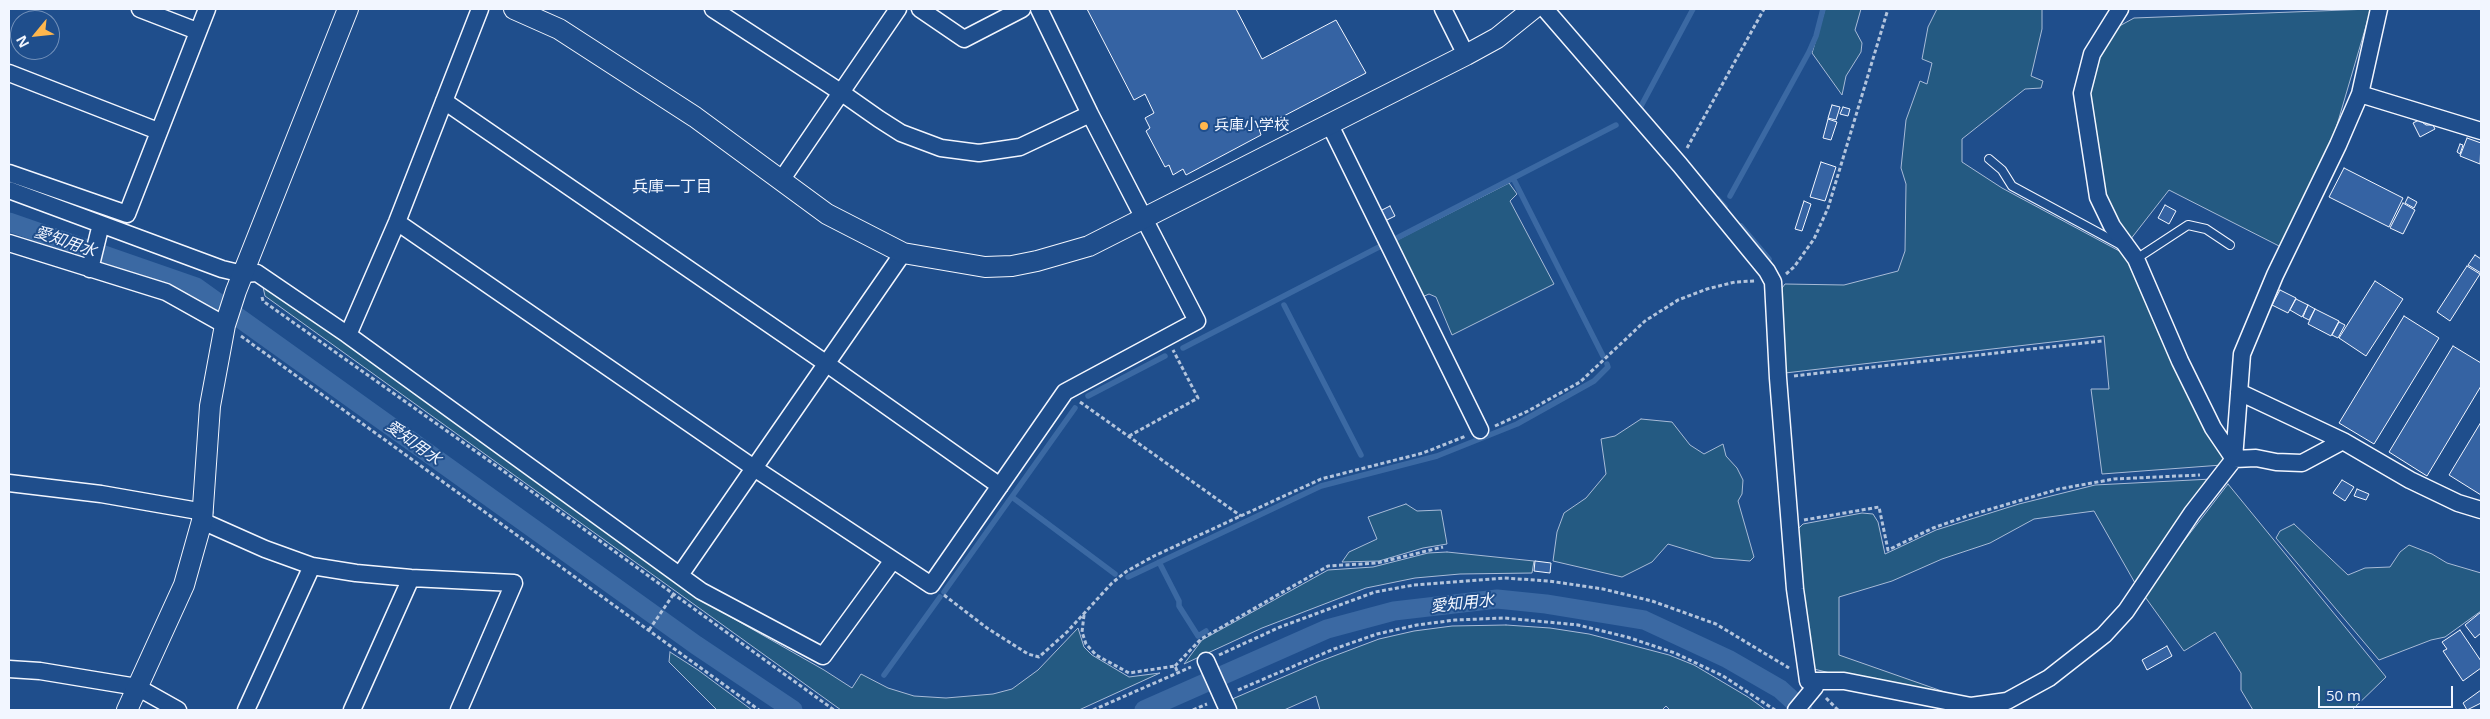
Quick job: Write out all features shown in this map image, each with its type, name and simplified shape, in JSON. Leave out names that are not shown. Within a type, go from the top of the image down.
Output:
[{"type":"street","points":[[140,9],[197,31]]},
{"type":"street","points":[[9,173],[127,214],[158,130],[207,9]]},
{"type":"street","points":[[127,710],[184,585],[203,516],[210,406],[225,325],[245,280],[348,9]]},
{"type":"street","points":[[348,335],[397,222],[480,9]]},
{"type":"street","points":[[514,9],[559,29],[695,117],[828,214],[903,253],[957,264],[985,267],[1012,266],[1080,249],[1144,220],[1329,123],[1466,55],[1497,38],[1533,9]]},
{"type":"street","points":[[714,9],[901,133],[922,142],[960,152],[979,153],[1020,147],[1090,114]]},
{"type":"street","points":[[782,179],[898,9]]},
{"type":"street","points":[[920,9],[964,39],[1022,9]]},
{"type":"street","points":[[397,222],[754,468],[931,585],[1065,392],[1197,321],[1090,114],[1039,9]]},
{"type":"street","points":[[1443,9],[1466,55]]},
{"type":"street","points":[[1545,9],[1680,165],[1767,271],[1773,282],[1778,378],[1795,589],[1812,684],[1796,710]]},
{"type":"street","points":[[2120,9],[2092,54],[2082,93],[2098,197],[2112,226],[2133,254],[2180,361],[2214,428],[2234,459]]},
{"type":"street","points":[[1812,684],[1844,680],[1971,706],[2007,701],[2049,678],[2104,635],[2126,610],[2192,513],[2234,459],[2242,354],[2275,275],[2360,94],[2379,9]]},
{"type":"street","points":[[9,73],[158,130]]},
{"type":"street","points":[[2360,94],[2428,113],[2481,131]]},
{"type":"street","points":[[444,101],[827,364],[1000,486]]},
{"type":"street","points":[[1329,123],[1480,430]]},
{"type":"street","points":[[9,190],[222,269],[348,335],[463,421],[701,591],[822,656],[893,560]]},
{"type":"street","points":[[90,269],[101,224]]},
{"type":"street","points":[[9,244],[166,292],[225,325]]},
{"type":"street","points":[[680,575],[903,253]]},
{"type":"street","points":[[2239,392],[2343,441],[2410,480],[2458,503],[2481,510]]},
{"type":"street","points":[[2234,459],[2256,458],[2276,462],[2302,463],[2343,441]]},
{"type":"street","points":[[9,483],[101,494],[203,516],[265,549],[312,566],[356,574],[514,583],[459,710]]},
{"type":"street","points":[[246,710],[312,566]]},
{"type":"street","points":[[355,709],[411,578]]},
{"type":"street","points":[[1206,661],[1226,704]]},
{"type":"street","points":[[9,669],[40,671],[137,687],[178,710]]},
{"type":"lane","points":[[1989,159],[2002,170],[2012,186],[2133,254],[2188,225],[2206,230],[2230,244]]},
{"type":"path","points":[[1685,151],[1764,9]]},
{"type":"path","points":[[931,585],[987,628],[1028,654],[1039,657],[1084,614],[1112,583],[1127,571],[1154,556],[1322,479],[1423,453],[1528,411],[1580,382],[1646,321],[1678,300],[1707,289],[1735,282],[1773,282],[1783,277],[1794,267],[1814,239],[1828,208],[1888,9]]},
{"type":"path","points":[[245,280],[263,301],[834,710]]},
{"type":"path","points":[[225,325],[759,710]]},
{"type":"path","points":[[1129,436],[1198,398],[1167,338]]},
{"type":"path","points":[[1778,378],[2102,341]]},
{"type":"path","points":[[1065,392],[1241,516]]},
{"type":"path","points":[[1791,522],[1879,507],[1888,550],[1933,528],[1967,516],[2093,481],[2224,473]]},
{"type":"path","points":[[1084,614],[1082,632],[1086,644],[1096,655],[1129,673],[1175,666],[1201,639],[1328,566],[1378,563],[1443,547]]},
{"type":"path","points":[[1093,710],[1280,627],[1375,592],[1414,584],[1504,578],[1558,582],[1603,589],[1652,601],[1716,624],[1812,684]]},
{"type":"path","points":[[649,630],[673,595]]},
{"type":"path","points":[[1193,710],[1226,704],[1334,649],[1376,634],[1417,625],[1455,620],[1505,618],[1578,625],[1627,637],[1667,650],[1723,676],[1775,710]]},
{"type":"path","points":[[1175,666],[1178,672]]},
{"type":"shaded area","points":[[1825,9],[1861,9],[1855,30],[1862,43],[1861,52],[1846,76],[1842,95],[1812,53]]},
{"type":"shaded area","points":[[1937,9],[2042,9],[2042,29],[2031,76],[2043,81],[2041,88],[2025,89],[1962,139],[1962,162],[2002,188],[2123,253],[2133,266],[2225,456],[2222,465],[2102,474],[2091,389],[2109,389],[2104,336],[1785,373],[1780,291],[1785,284],[1844,285],[1898,271],[1905,251],[1906,184],[1901,168],[1906,120],[1920,81],[1927,84],[1932,63],[1922,59],[1928,27]]},
{"type":"shaded area","points":[[2371,9],[2332,142],[2281,247],[2169,190],[2130,240],[2109,212],[2087,93],[2093,66],[2114,29],[2134,18]]},
{"type":"shaded area","points":[[1509,183],[1517,194],[1510,201],[1554,284],[1452,335],[1436,297],[1429,294],[1422,297],[1395,241]]},
{"type":"shaded area","points":[[263,287],[267,287],[701,600],[852,688],[861,674],[888,688],[914,696],[946,698],[993,694],[1012,689],[1038,670],[1078,628],[1084,647],[1092,655],[1129,677],[1160,673],[1079,710],[841,710],[265,296]]},
{"type":"shaded area","points":[[1641,419],[1672,422],[1690,445],[1704,454],[1723,444],[1726,456],[1737,468],[1743,480],[1742,494],[1738,501],[1754,557],[1750,561],[1714,558],[1668,544],[1652,562],[1622,577],[1553,561],[1557,532],[1564,513],[1586,498],[1606,474],[1601,439],[1615,436]]},
{"type":"shaded area","points":[[2212,479],[2135,583],[2094,511],[2034,519],[1990,543],[1942,559],[1892,581],[1839,597],[1839,655],[1956,696],[1810,668],[1798,529],[1803,524],[1862,513],[1873,514],[1878,522],[1885,554],[1936,530],[2019,504],[2095,485]]},
{"type":"shaded area","points":[[2228,484],[2386,677],[2352,710],[2253,710],[2241,690],[2241,673],[2215,632],[2184,651],[2143,594]]},
{"type":"shaded area","points":[[1406,504],[1417,511],[1441,510],[1447,544],[1423,548],[1379,561],[1342,562],[1349,552],[1377,539],[1368,517]]},
{"type":"shaded area","points":[[2294,524],[2348,575],[2365,568],[2390,567],[2400,552],[2409,545],[2432,554],[2447,563],[2481,573],[2481,611],[2445,637],[2431,640],[2379,660],[2276,538],[2280,531]]},
{"type":"shaded area","points":[[1447,552],[1534,561],[1532,573],[1460,574],[1415,578],[1366,588],[1262,628],[1184,664],[1202,640],[1328,570],[1373,567],[1428,553]]},
{"type":"shaded area","points":[[1506,625],[1550,628],[1589,634],[1669,655],[1694,665],[1766,710],[1670,710],[1666,706],[1662,710],[1320,710],[1316,696],[1284,710],[1232,710],[1230,700],[1318,662],[1379,639],[1414,631],[1452,626]]},
{"type":"shaded area","points":[[670,652],[752,710],[717,710],[669,662]]},
{"type":"building","points":[[1087,9],[1236,9],[1262,59],[1336,20],[1366,73],[1259,129],[1261,135],[1186,175],[1183,169],[1173,175],[1169,165],[1165,167],[1146,131],[1150,128],[1145,118],[1154,113],[1145,94],[1134,100]]},
{"type":"building","points":[[1832,105],[1840,107],[1836,120],[1828,118]]},
{"type":"building","points":[[1843,107],[1850,109],[1848,116],[1840,114]]},
{"type":"building","points":[[1828,119],[1837,122],[1831,140],[1823,138]]},
{"type":"building","points":[[2419,120],[2426,125],[2433,125],[2435,129],[2420,137],[2413,123]]},
{"type":"building","points":[[2467,138],[2481,143],[2480,164],[2460,156]]},
{"type":"building","points":[[2460,144],[2463,145],[2460,154],[2457,152]]},
{"type":"building","points":[[1821,162],[1836,167],[1825,201],[1810,197]]},
{"type":"building","points":[[2344,168],[2403,198],[2389,227],[2329,197]]},
{"type":"building","points":[[2408,197],[2417,202],[2414,208],[2405,203]]},
{"type":"building","points":[[1804,201],[1811,204],[1802,231],[1795,229]]},
{"type":"building","points":[[2403,203],[2415,210],[2403,234],[2390,228]]},
{"type":"building","points":[[2165,205],[2176,211],[2169,224],[2158,218]]},
{"type":"building","points":[[1390,206],[1395,216],[1385,221],[1380,211]]},
{"type":"building","points":[[2475,255],[2481,259],[2481,273],[2468,265]]},
{"type":"building","points":[[2467,266],[2480,274],[2450,321],[2437,312]]},
{"type":"building","points":[[2375,281],[2403,299],[2366,356],[2339,338]]},
{"type":"building","points":[[2280,290],[2296,298],[2288,313],[2272,305]]},
{"type":"building","points":[[2296,299],[2308,305],[2302,317],[2290,310]]},
{"type":"building","points":[[2308,305],[2315,309],[2309,320],[2303,317]]},
{"type":"building","points":[[2315,309],[2339,321],[2331,336],[2308,324]]},
{"type":"building","points":[[2404,316],[2439,338],[2374,444],[2339,423]]},
{"type":"building","points":[[2339,322],[2345,325],[2338,338],[2332,335]]},
{"type":"building","points":[[2453,346],[2481,363],[2481,386],[2427,476],[2389,452]]},
{"type":"building","points":[[2481,422],[2481,495],[2449,475]]},
{"type":"building","points":[[2342,480],[2354,487],[2345,501],[2333,493]]},
{"type":"building","points":[[2357,489],[2369,494],[2366,500],[2354,496]]},
{"type":"building","points":[[1535,561],[1551,563],[1550,573],[1534,571]]},
{"type":"building","points":[[2481,612],[2481,633],[2475,638],[2465,625]]},
{"type":"building","points":[[2460,630],[2481,661],[2481,668],[2463,681],[2443,651],[2447,649],[2442,642]]},
{"type":"building","points":[[2167,646],[2172,656],[2147,670],[2142,660]]},
{"type":"building","points":[[2481,690],[2481,703],[2467,710],[2463,703]]},
{"type":"waterway","points":[[1643,112],[1640,108],[1693,9]]},
{"type":"waterway","points":[[1730,196],[1809,52],[1816,36],[1823,9]]},
{"type":"waterway","points":[[1393,240],[1616,125]]},
{"type":"waterway","points":[[1513,178],[1603,356]]},
{"type":"waterway","points":[[1718,199],[1725,207]]},
{"type":"waterway","name":"愛知用水","points":[[9,222],[196,287],[696,645],[793,710]]},
{"type":"waterway","points":[[1741,226],[1769,259]]},
{"type":"waterway","points":[[1183,348],[1379,247]]},
{"type":"waterway","points":[[1284,305],[1361,455]]},
{"type":"waterway","points":[[1088,396],[1165,356]]},
{"type":"waterway","points":[[1128,577],[1321,486],[1437,456],[1517,424],[1594,381],[1608,367],[1607,364]]},
{"type":"waterway","points":[[944,592],[1075,408]]},
{"type":"waterway","points":[[1012,497],[1115,574]]},
{"type":"waterway","points":[[1159,562],[1179,601],[1179,606],[1198,636],[1206,631]]},
{"type":"waterway","points":[[884,675],[940,597]]},
{"type":"waterway","name":"愛知用水","points":[[1144,710],[1327,629],[1394,611],[1497,599],[1546,604],[1644,620],[1728,659],[1780,689],[1803,710]]},
{"type":"place","name":"兵庫小学校","points":[[1204,126]]},
{"type":"district","name":"兵庫一丁目","points":[[672,187]]}]
